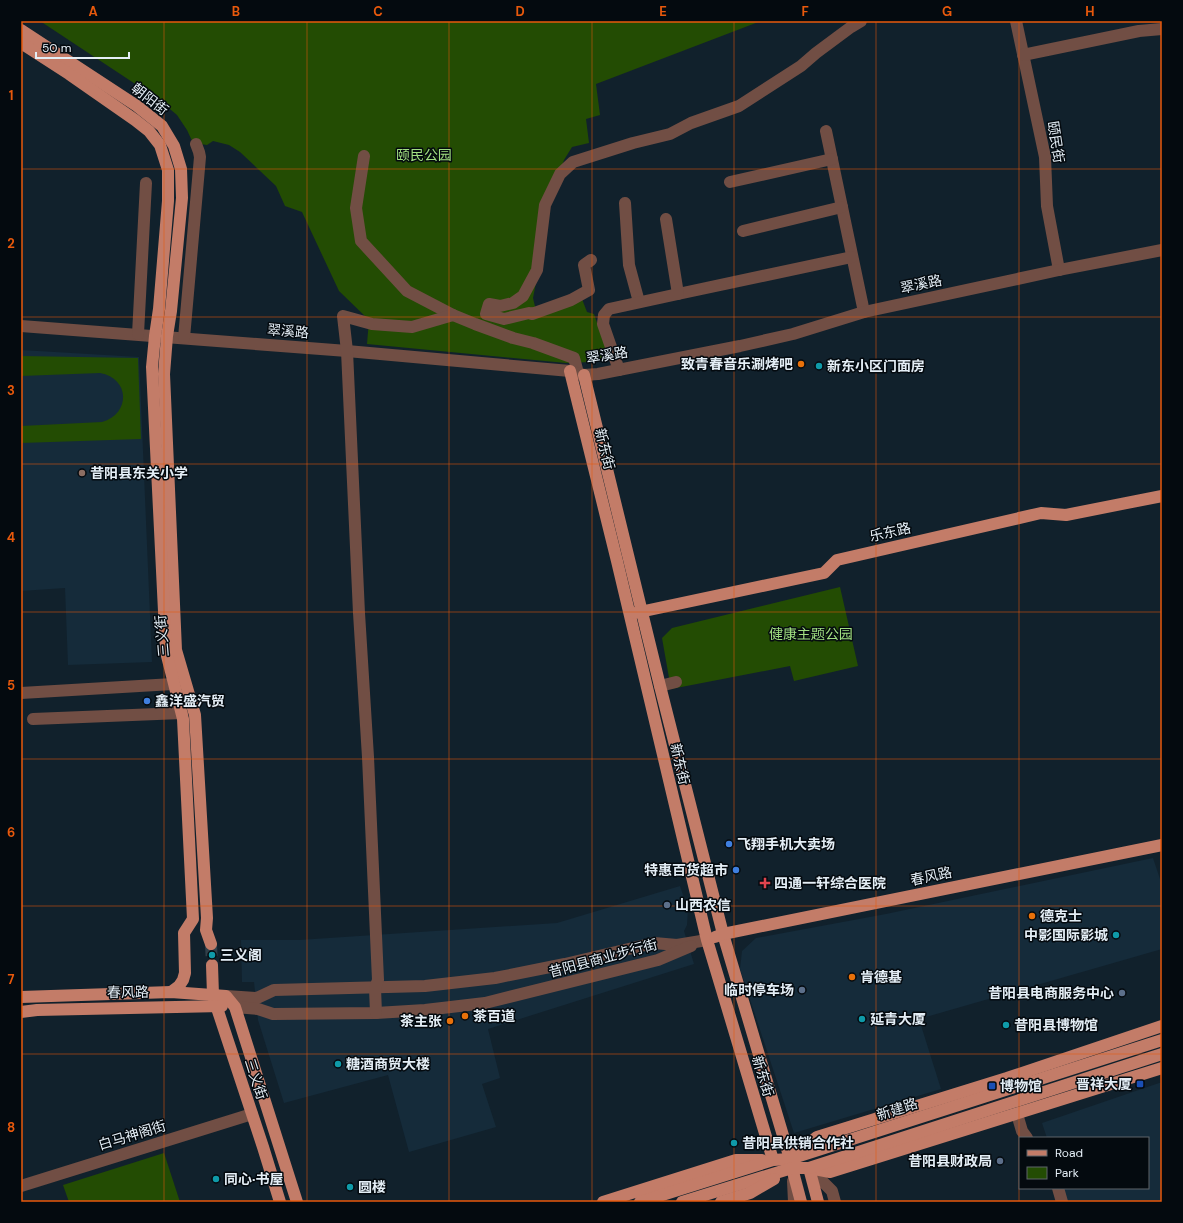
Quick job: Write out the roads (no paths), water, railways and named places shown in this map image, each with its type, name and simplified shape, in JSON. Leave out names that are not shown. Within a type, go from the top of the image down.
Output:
[{"type":"main road","name":"朝阳街","points":[[21,30],[137,106],[162,126],[174,146],[181,169],[182,198],[171,311],[161,336]]},
{"type":"main road","name":"朝阳街","points":[[21,43],[135,120],[149,131],[160,145],[168,170],[168,201],[159,309],[161,336]]},
{"type":"main road","name":"三义街","points":[[161,336],[152,367],[166,652],[183,719],[193,919]]},
{"type":"main road","name":"三义街","points":[[161,336],[176,650],[194,715],[207,918],[206,930],[211,944]]},
{"type":"main road","name":"新东街","points":[[577,373],[642,611],[723,934],[801,1202]]},
{"type":"main road","name":"新东街","points":[[577,373],[630,614],[707,940],[773,1160]]},
{"type":"main road","name":"乐东路","points":[[630,614],[824,573],[837,560],[1041,513],[1066,514],[1162,496]]},
{"type":"main road","name":"春风路","points":[[707,940],[723,934],[1162,845]]},
{"type":"main road","points":[[171,992],[179,986],[185,973],[184,932],[193,919],[206,930]]},
{"type":"main road","name":"三义街","points":[[212,965],[218,999],[280,1202]]},
{"type":"main road","name":"春风路","points":[[21,997],[171,992],[218,999]]},
{"type":"main road","name":"三义街","points":[[218,999],[235,1007],[297,1202]]},
{"type":"main road","name":"春风路","points":[[21,1012],[218,999]]},
{"type":"main road","points":[[721,1202],[750,1193],[791,1164],[817,1137],[1007,1078],[1162,1026]]},
{"type":"main road","name":"新建路","points":[[682,1202],[1162,1040]]},
{"type":"main road","name":"新建路","points":[[791,1164],[809,1168],[1162,1054]]},
{"type":"main road","points":[[818,1202],[809,1168],[830,1172],[1162,1068]]},
{"type":"main road","points":[[603,1202],[736,1160],[773,1160],[791,1164]]},
{"type":"main road","points":[[640,1202],[773,1160]]},
{"type":"street","points":[[591,260],[584,265],[589,290],[571,300],[532,314],[529,313],[504,319],[486,314],[489,304],[500,306],[513,303],[524,296],[537,270],[545,205],[560,174],[573,162],[670,134],[691,123],[739,106],[801,66],[816,53],[861,21]]},
{"type":"street","name":"颐民街","points":[[1016,21],[1045,157],[1047,206],[1059,270]]},
{"type":"street","points":[[1023,55],[1139,31],[1162,29]]},
{"type":"street","points":[[826,131],[864,312]]},
{"type":"street","points":[[184,338],[200,158],[196,144]]},
{"type":"street","points":[[364,156],[356,208],[361,241],[407,291],[453,315],[513,338],[533,343],[574,358],[577,373]]},
{"type":"street","points":[[730,182],[832,159]]},
{"type":"street","points":[[138,334],[146,182]]},
{"type":"street","points":[[625,203],[629,265],[639,302]]},
{"type":"street","points":[[743,231],[842,207]]},
{"type":"street","points":[[666,219],[678,294]]},
{"type":"street","name":"翠溪路","points":[[21,326],[347,351],[577,373],[619,370],[793,334],[864,312],[1059,270],[1162,250]]},
{"type":"street","points":[[619,370],[603,324],[604,315],[609,309],[852,257]]},
{"type":"street","points":[[376,1013],[375,988],[378,980],[370,788],[359,612],[347,351],[343,316],[372,324],[412,327],[453,315]]},
{"type":"street","points":[[660,686],[676,682]]},
{"type":"street","points":[[21,693],[174,684]]},
{"type":"street","points":[[33,719],[182,713]]},
{"type":"street","name":"昔阳县商业步行街","points":[[218,999],[257,998],[274,990],[425,986],[495,978],[565,964],[654,943],[677,944],[707,940]]},
{"type":"street","name":"昔阳县商业步行街","points":[[235,1007],[258,1009],[273,1014],[376,1013],[425,1010],[485,1003],[658,960],[707,940]]},
{"type":"street","name":"白马神阁街","points":[[21,1186],[252,1114]]},
{"type":"street","points":[[1017,1114],[1022,1131],[1026,1137]]},
{"type":"street","points":[[791,1164],[794,1202]]},
{"type":"street","points":[[809,1168],[832,1191],[835,1202]]},
{"type":"street","points":[[1058,1189],[1062,1202]]},
{"type":"tunnel","points":[[211,944],[212,965]]},
{"type":"place","name":"致青春音乐涮烤吧","points":[[801,364]]},
{"type":"place","name":"新东小区门面房","points":[[819,366]]},
{"type":"place","name":"昔阳县东关小学","points":[[82,473]]},
{"type":"place","name":"鑫洋盛汽贸","points":[[147,701]]},
{"type":"place","name":"飞翔手机大卖场","points":[[729,844]]},
{"type":"place","name":"特惠百货超市","points":[[736,870]]},
{"type":"place","name":"四通一轩综合医院","points":[[765,883]]},
{"type":"place","name":"山西农信","points":[[667,905]]},
{"type":"place","name":"德克士","points":[[1032,916]]},
{"type":"place","name":"中影国际影城","points":[[1116,935]]},
{"type":"place","name":"三义阁","points":[[212,955]]},
{"type":"place","name":"肯德基","points":[[852,977]]},
{"type":"place","name":"临时停车场","points":[[802,990]]},
{"type":"place","name":"昔阳县电商服务中心","points":[[1122,993]]},
{"type":"place","name":"茶百道","points":[[465,1016]]},
{"type":"place","name":"延青大厦","points":[[862,1019]]},
{"type":"place","name":"茶主张","points":[[450,1021]]},
{"type":"place","name":"昔阳县博物馆","points":[[1006,1025]]},
{"type":"place","name":"糖酒商贸大楼","points":[[338,1064]]},
{"type":"place","name":"晋祥大厦","points":[[1140,1084]]},
{"type":"place","name":"博物馆","points":[[992,1086]]},
{"type":"place","name":"昔阳县供销合作社","points":[[734,1143]]},
{"type":"place","name":"昔阳县财政局","points":[[1000,1161]]},
{"type":"place","name":"同心·书屋","points":[[216,1179]]},
{"type":"place","name":"圆楼","points":[[350,1187]]},
{"type":"park label","name":"颐民公园","points":[[424,155]]},
{"type":"park label","name":"健康主题公园","points":[[811,634]]}]
